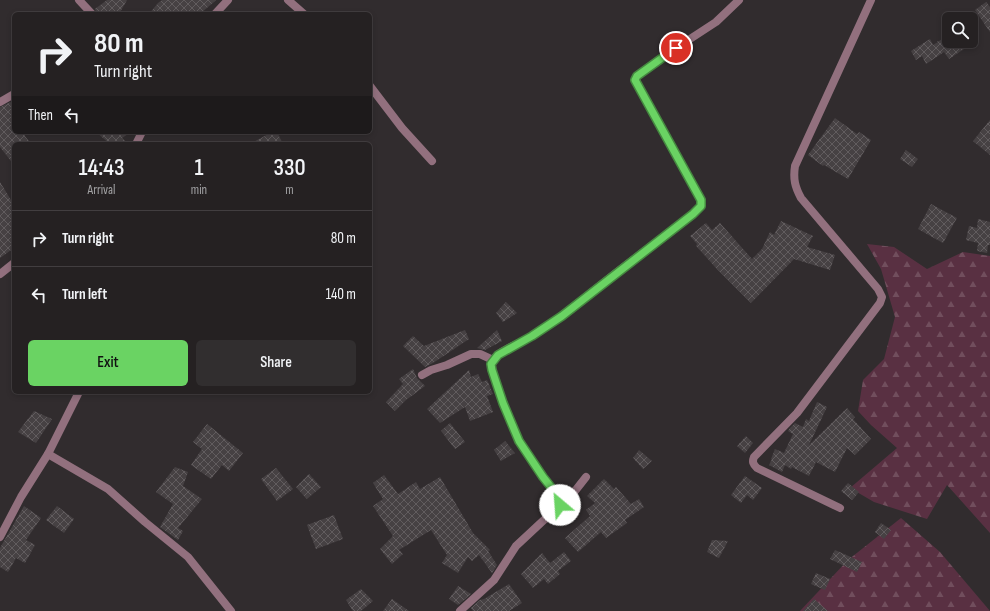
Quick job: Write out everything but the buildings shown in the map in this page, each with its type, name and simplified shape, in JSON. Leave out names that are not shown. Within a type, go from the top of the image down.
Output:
[{"type":"street","points":[[79,0],[90,12]]},
{"type":"street","points":[[217,12],[228,0]]},
{"type":"street","points":[[288,0],[302,12]]},
{"type":"street","points":[[560,505],[558,496],[543,477],[519,441],[503,403],[492,370],[491,366],[493,360],[498,355],[532,336],[562,316],[700,208],[702,204],[701,200],[635,80],[637,76],[667,54],[716,22],[739,0]]},
{"type":"street","points":[[840,508],[757,468],[753,461],[754,457],[797,413],[880,303],[882,297],[878,289],[801,198],[793,177],[795,166],[871,0]]},
{"type":"street","points":[[372,89],[402,128],[432,161]]},
{"type":"street","points":[[0,102],[12,95]]},
{"type":"street","points":[[0,274],[12,265]]},
{"type":"street","points":[[422,375],[471,354],[480,354],[493,360]]},
{"type":"street","points":[[0,537],[21,497],[48,454],[78,394]]},
{"type":"street","points":[[48,454],[108,489],[188,557],[231,611]]},
{"type":"street","points":[[460,611],[494,580],[516,546],[575,491],[586,477]]},
{"type":"green space","points":[[867,244],[894,247],[927,269],[963,252],[990,256],[990,533],[947,485],[927,519],[874,502],[850,488],[897,448],[871,425],[858,411],[863,380],[884,359],[895,317],[881,269]]},
{"type":"green space","points":[[901,518],[940,552],[990,611],[800,611],[848,560]]},
{"type":"route","points":[[560,505],[558,496],[543,477],[519,441],[503,403],[491,364],[495,357],[505,350],[532,336],[572,309],[700,208],[702,201],[635,83],[637,76],[676,48]]}]
